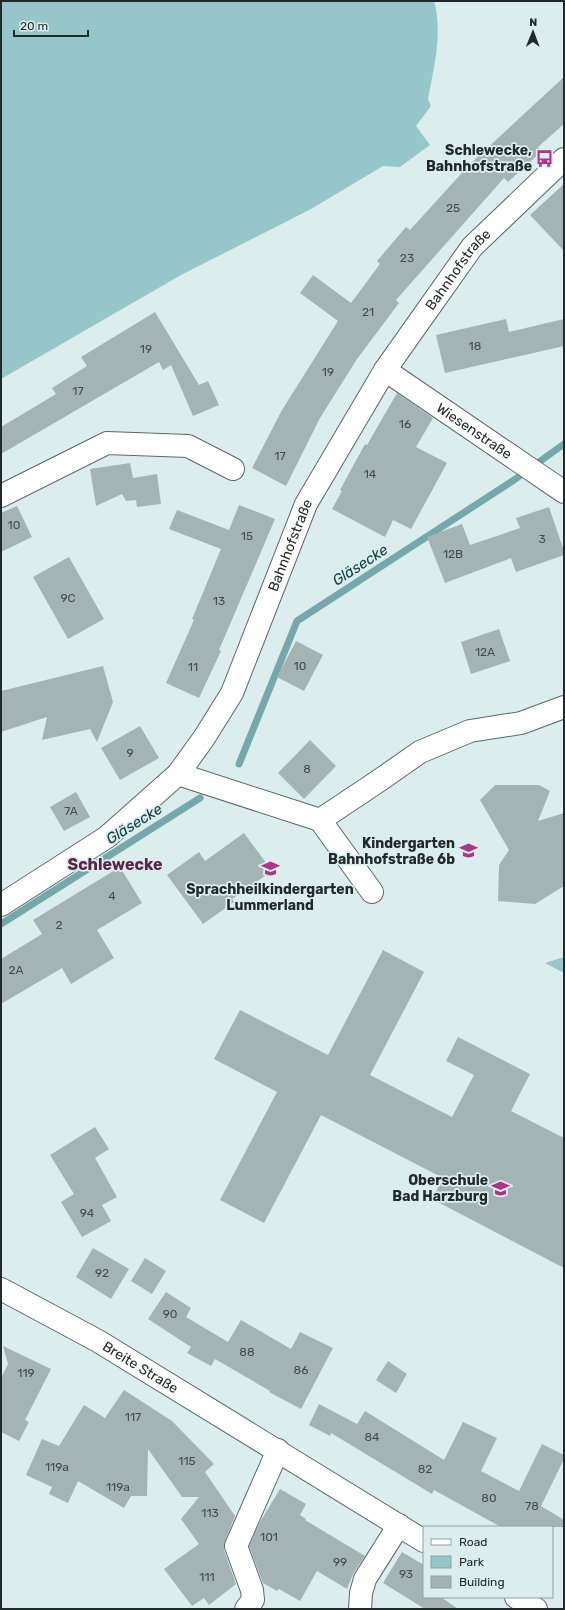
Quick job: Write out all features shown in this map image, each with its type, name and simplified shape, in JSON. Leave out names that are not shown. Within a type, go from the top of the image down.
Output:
[{"type":"street","name":"Bahnhofstraße","points":[[1,905],[107,838],[178,774],[204,738],[232,693],[306,504],[385,370],[472,247],[564,159]]},
{"type":"street","name":"Wiesenstraße","points":[[385,370],[564,492]]},
{"type":"street","points":[[1,496],[108,443],[188,446],[233,469]]},
{"type":"street","points":[[320,820],[420,752],[470,731],[521,723],[564,707]]},
{"type":"street","points":[[178,774],[320,820],[372,892]]},
{"type":"street","name":"Breite Straße","points":[[1,1289],[98,1341],[423,1539]]},
{"type":"street","points":[[246,1609],[253,1600],[252,1590],[236,1546],[278,1450]]},
{"type":"street","points":[[360,1609],[361,1593],[365,1579],[399,1525]]},
{"type":"street","points":[[518,1598],[536,1609]]},
{"type":"green space","points":[[1,1],[434,1],[437,13],[438,38],[428,99],[431,106],[416,126],[430,145],[400,167],[383,166],[311,209],[181,275],[1,379]]},
{"type":"green space","points":[[564,957],[564,973],[545,963]]},
{"type":"building","points":[[564,77],[564,124],[538,147],[542,151],[508,182],[504,178],[396,300],[399,303],[357,359],[320,418],[286,486],[252,468],[282,410],[338,321],[300,293],[313,275],[351,303],[380,264],[377,261],[406,227],[410,230],[470,164]]},
{"type":"building","points":[[564,184],[564,251],[530,215]]},
{"type":"building","points":[[155,312],[199,385],[208,381],[219,405],[193,416],[171,365],[163,370],[159,362],[1,454],[1,427],[56,394],[52,388],[87,366],[81,357]]},
{"type":"building","points":[[506,319],[509,332],[564,319],[564,346],[445,373],[436,335]]},
{"type":"building","points":[[397,393],[433,418],[416,447],[447,463],[411,529],[393,520],[385,537],[332,509],[342,491],[340,490],[365,444],[367,445]]},
{"type":"building","points":[[130,463],[133,478],[157,474],[161,504],[137,507],[136,500],[126,501],[122,494],[96,506],[90,469]]},
{"type":"building","points":[[239,505],[275,519],[219,650],[221,651],[199,698],[166,683],[194,620],[192,619],[221,549],[169,529],[177,510],[229,530]]},
{"type":"building","points":[[17,506],[32,537],[1,552],[1,513]]},
{"type":"building","points":[[549,507],[564,555],[516,572],[511,558],[445,583],[427,537],[462,524],[470,545],[520,528],[516,518]]},
{"type":"building","points":[[69,557],[104,619],[68,639],[33,577]]},
{"type":"building","points":[[499,629],[510,661],[471,674],[461,642]]},
{"type":"building","points":[[296,641],[323,655],[304,691],[277,677]]},
{"type":"building","points":[[103,666],[113,702],[97,742],[90,729],[42,740],[47,717],[1,732],[1,691]]},
{"type":"building","points":[[140,726],[159,758],[120,780],[101,748]]},
{"type":"building","points":[[310,740],[336,766],[304,799],[278,773]]},
{"type":"building","points":[[495,785],[539,785],[550,791],[538,821],[564,813],[564,886],[535,904],[498,901],[499,865],[509,850],[480,800]]},
{"type":"building","points":[[76,792],[90,817],[64,831],[50,807]]},
{"type":"building","points":[[244,833],[272,871],[232,899],[234,902],[203,924],[167,875],[199,852],[205,861]]},
{"type":"building","points":[[120,867],[142,903],[97,930],[114,958],[71,984],[62,968],[1,1004],[1,959],[42,934],[33,920]]},
{"type":"building","points":[[383,950],[424,972],[370,1075],[452,1117],[474,1075],[446,1061],[458,1037],[530,1074],[511,1111],[564,1138],[564,1268],[432,1199],[443,1178],[321,1115],[264,1223],[220,1200],[277,1092],[214,1059],[240,1010],[328,1055]]},
{"type":"building","points":[[95,1127],[109,1149],[95,1158],[117,1197],[102,1205],[111,1221],[82,1237],[61,1202],[74,1194],[50,1155]]},
{"type":"building","points":[[93,1248],[129,1269],[111,1299],[76,1277]]},
{"type":"building","points":[[145,1258],[166,1271],[152,1294],[131,1281]]},
{"type":"building","points":[[166,1292],[191,1308],[186,1317],[228,1342],[241,1320],[291,1349],[300,1332],[333,1348],[301,1409],[269,1392],[270,1391],[215,1359],[211,1366],[187,1353],[191,1347],[148,1319]]},
{"type":"building","points":[[3,1346],[51,1369],[25,1420],[29,1422],[19,1441],[1,1432],[1,1378],[8,1364]]},
{"type":"building","points":[[388,1361],[407,1374],[396,1393],[376,1380]]},
{"type":"building","points":[[124,1390],[172,1421],[214,1464],[205,1472],[235,1516],[225,1541],[224,1550],[236,1584],[209,1605],[204,1598],[192,1606],[164,1569],[199,1544],[181,1519],[199,1497],[182,1497],[148,1449],[147,1496],[131,1496],[124,1508],[78,1481],[68,1503],[49,1494],[52,1487],[26,1475],[42,1439],[59,1446],[84,1405],[105,1418]]},
{"type":"building","points":[[319,1404],[357,1424],[365,1411],[444,1460],[463,1422],[497,1438],[481,1471],[519,1491],[542,1444],[564,1455],[564,1459],[541,1506],[564,1520],[564,1527],[499,1526],[434,1490],[432,1494],[331,1433],[330,1436],[309,1425]]},
{"type":"building","points":[[280,1489],[306,1504],[300,1515],[306,1519],[305,1520],[365,1556],[354,1572],[347,1589],[317,1571],[300,1601],[279,1589],[277,1591],[263,1583],[249,1546],[260,1522]]},
{"type":"building","points":[[402,1552],[423,1564],[423,1598],[442,1598],[458,1609],[425,1609],[383,1583]]},
{"type":"waterway","name":"Gläsecke","points":[[239,764],[297,621],[514,480],[564,444]]},
{"type":"waterway","name":"Gläsecke","points":[[1,924],[200,798]]},
{"type":"place","name":"Schlewecke, Bahnhofstraße","points":[[545,158]]},
{"type":"place","name":"Kindergarten Bahnhofstraße 6b","points":[[468,851]]},
{"type":"place","name":"Sprachheilkindergarten Lummerland","points":[[270,869]]},
{"type":"place","name":"Oberschule Bad Harzburg","points":[[501,1188]]},
{"type":"district","name":"Schlewecke","points":[[115,864]]}]
